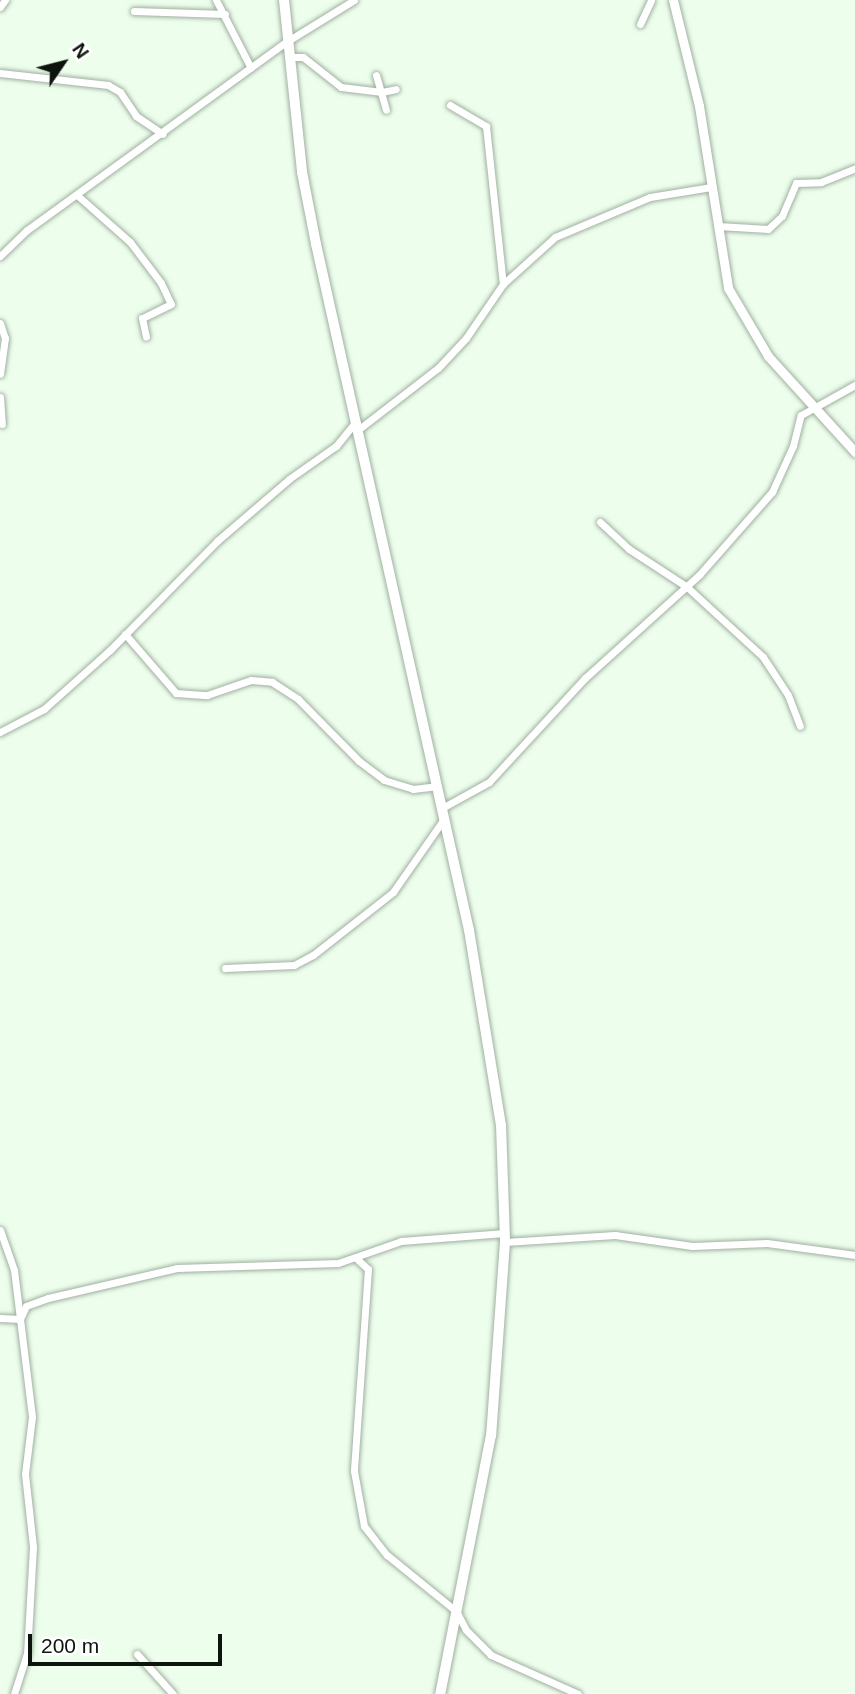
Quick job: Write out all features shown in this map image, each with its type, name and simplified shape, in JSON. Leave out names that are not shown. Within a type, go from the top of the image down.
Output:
[{"type":"main road","points":[[284,0],[286,42],[302,172],[443,813],[490,1044],[502,1125],[505,1238],[491,1435],[440,1694]]},
{"type":"street","points":[[0,7],[5,0]]},
{"type":"street","points":[[216,0],[251,68]]},
{"type":"street","points":[[0,256],[27,230],[163,134],[286,42],[354,0]]},
{"type":"street","points":[[640,24],[651,0]]},
{"type":"street","points":[[673,0],[699,106],[723,272],[739,311],[768,356],[855,452]]},
{"type":"street","points":[[134,11],[225,14]]},
{"type":"street","points":[[289,57],[303,57],[341,87],[382,92],[396,89]]},
{"type":"street","points":[[0,73],[108,85],[120,92],[136,116],[163,134]]},
{"type":"street","points":[[376,75],[386,110]]},
{"type":"street","points":[[450,105],[486,126],[503,284]]},
{"type":"street","points":[[718,226],[768,229],[782,216],[796,183],[828,180],[855,168]]},
{"type":"street","points":[[0,732],[44,709],[125,634],[217,541],[289,479],[336,446],[358,424],[420,385],[456,350],[503,284],[534,252],[572,228],[650,197],[711,187]]},
{"type":"street","points":[[77,195],[130,242],[162,284],[171,304],[142,318],[146,337]]},
{"type":"street","points":[[0,323],[5,338],[0,374]]},
{"type":"street","points":[[225,968],[294,965],[313,955],[393,892],[443,813],[489,782],[590,673],[687,587],[768,499],[793,446],[801,415],[855,385]]},
{"type":"street","points":[[0,397],[2,424]]},
{"type":"street","points":[[600,522],[629,549],[687,587],[763,657],[788,695],[800,726]]},
{"type":"street","points":[[125,634],[176,693],[207,695],[251,680],[272,682],[299,699],[359,761],[384,780],[413,789],[436,786]]},
{"type":"street","points":[[0,1230],[14,1270],[32,1417],[25,1474],[33,1547],[27,1653],[15,1694]]},
{"type":"street","points":[[20,1318],[26,1306],[48,1298],[177,1268],[338,1263],[379,1248],[442,1235],[505,1238],[602,1235],[692,1246],[767,1243],[855,1255]]},
{"type":"street","points":[[379,1248],[368,1269],[354,1471],[360,1515],[387,1555],[456,1611],[466,1630],[506,1664],[578,1694]]},
{"type":"street","points":[[356,1258],[368,1269]]},
{"type":"street","points":[[0,1318],[20,1318]]},
{"type":"street","points":[[453,1632],[466,1630]]},
{"type":"street","points":[[138,1654],[173,1694]]}]
